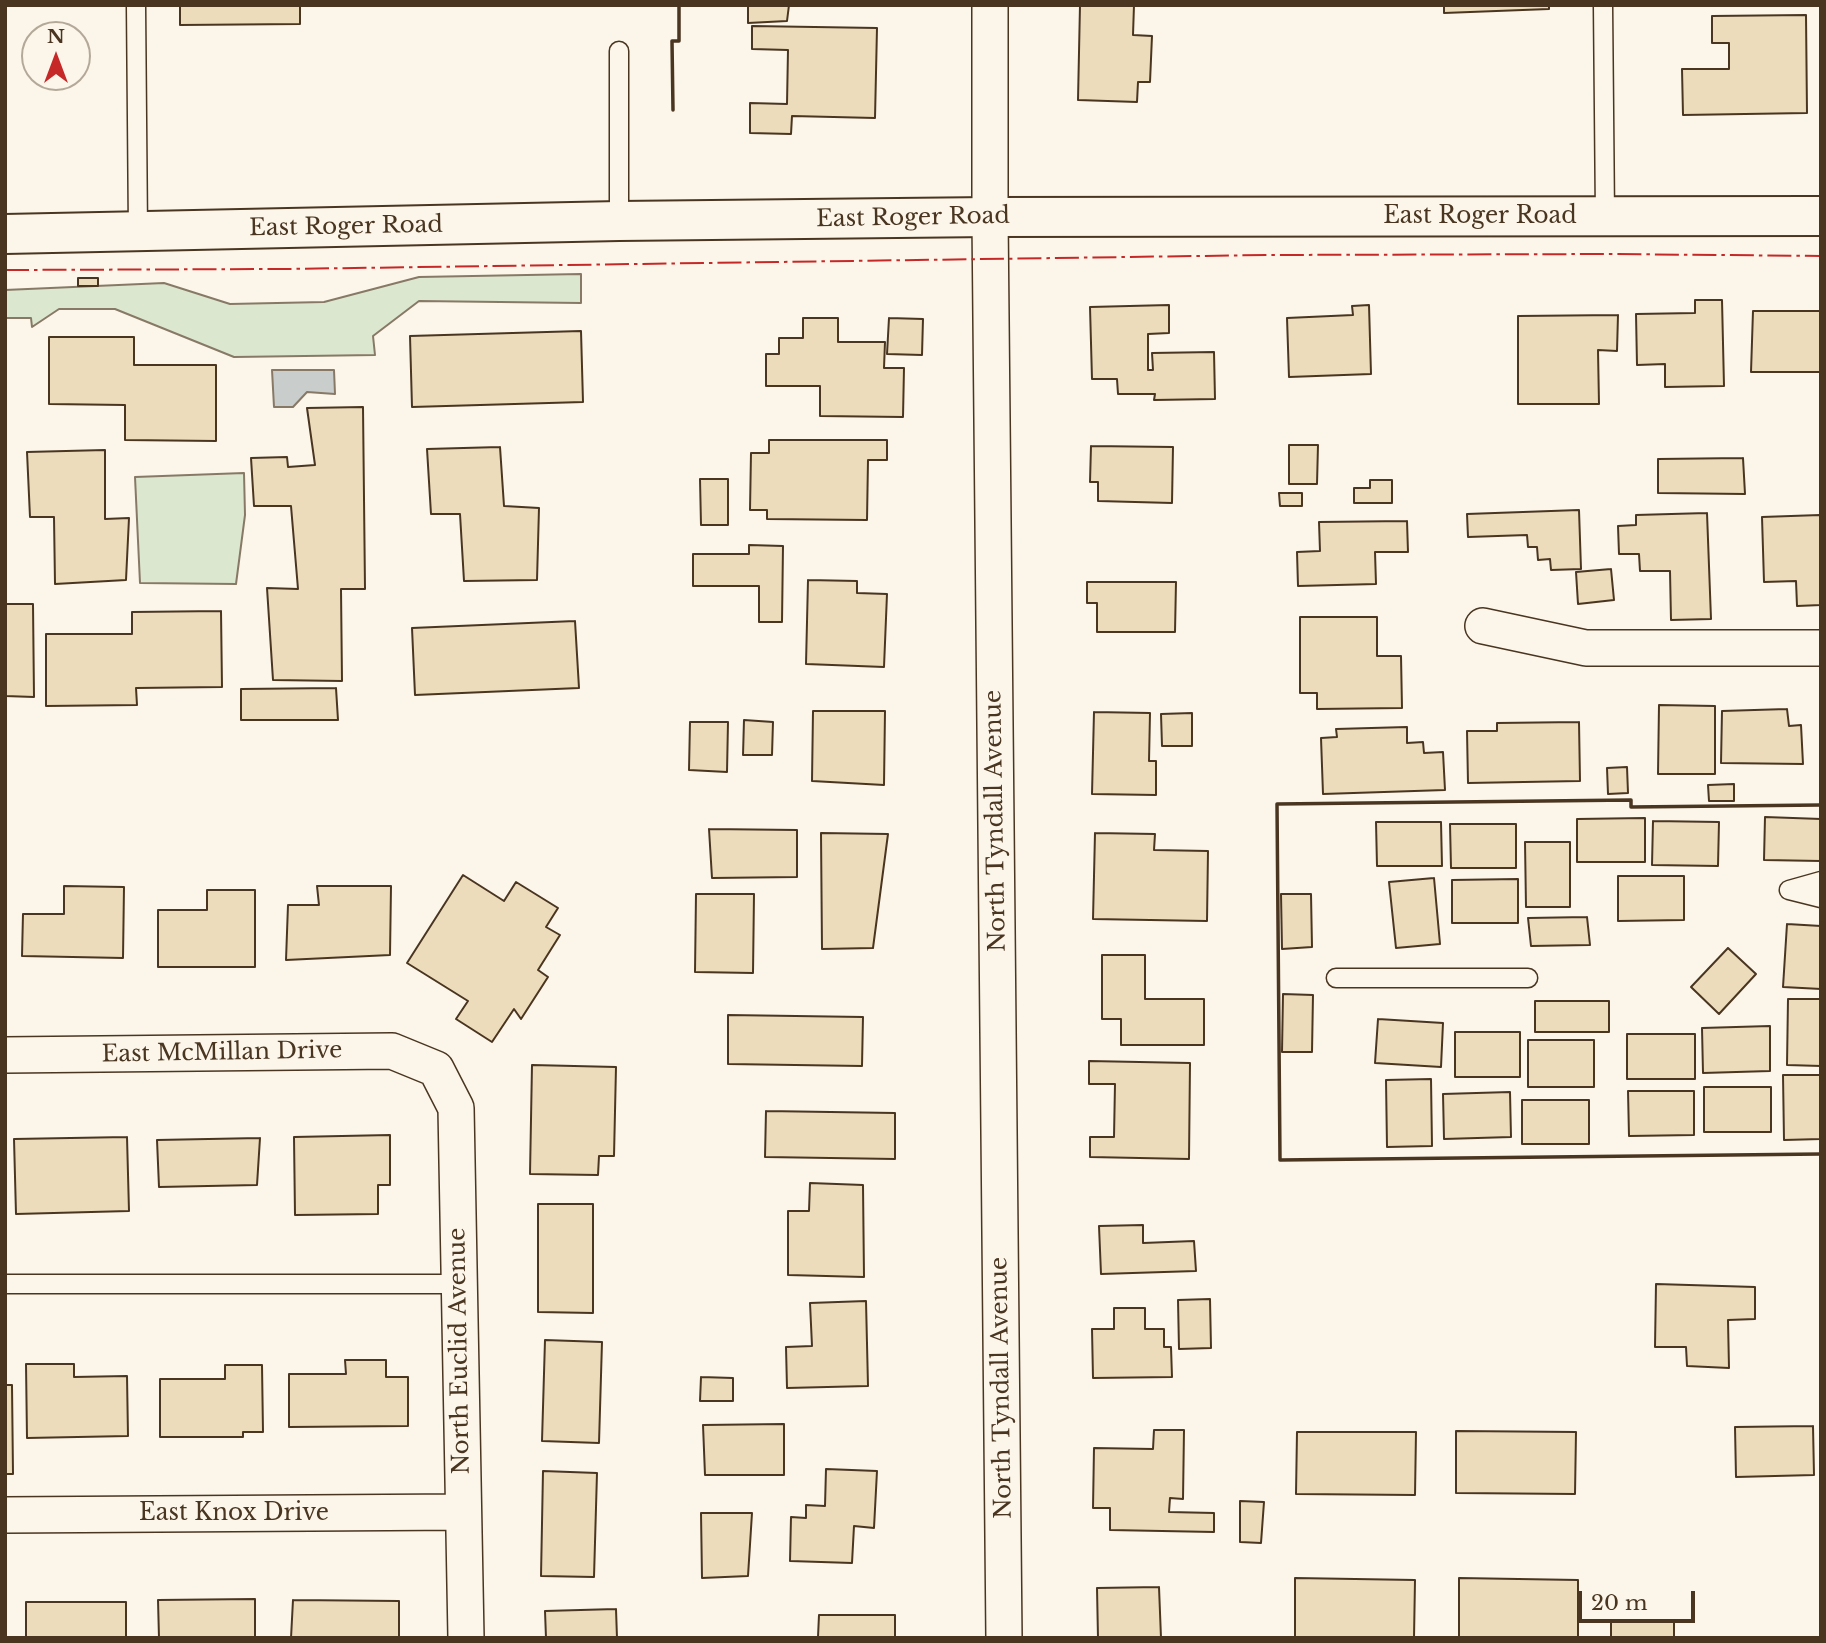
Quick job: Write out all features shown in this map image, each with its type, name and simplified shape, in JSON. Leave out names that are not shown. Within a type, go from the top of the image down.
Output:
[{"type":"street","name":"North Tyndall Avenue","points":[[990,5],[1004,1638]]},
{"type":"street","name":"East Roger Road","points":[[5,234],[990,216],[1821,216]]},
{"type":"street","points":[[1483,626],[1586,648],[1821,648]]},
{"type":"street","name":"East McMillan Drive","points":[[5,1055],[392,1051],[436,1069]]},
{"type":"street","name":"North Euclid Avenue","points":[[436,1069],[456,1108],[466,1638]]},
{"type":"street","name":"East Knox Drive","points":[[5,1515],[463,1512]]},
{"type":"lane","points":[[136,5],[138,232]]},
{"type":"lane","points":[[1603,5],[1605,216]]},
{"type":"lane","points":[[619,51],[619,221]]},
{"type":"lane","points":[[1821,881],[1789,890],[1821,898]]},
{"type":"lane","points":[[1336,978],[1528,978]]},
{"type":"lane","points":[[5,1284],[459,1284]]},
{"type":"green space","points":[[581,274],[581,303],[419,301],[373,336],[375,355],[234,357],[115,309],[59,309],[32,327],[31,318],[5,318],[5,290],[164,283],[230,304],[324,302],[419,277]]},
{"type":"green space","points":[[244,473],[245,515],[236,584],[140,583],[135,477]]},
{"type":"shaded area","points":[[272,370],[334,370],[335,394],[307,392],[293,407],[274,407]]},
{"type":"building","points":[[180,5],[300,5],[300,24],[180,25]]},
{"type":"building","points":[[748,5],[789,5],[787,21],[748,23]]},
{"type":"building","points":[[1080,5],[1134,5],[1133,35],[1152,36],[1150,82],[1138,82],[1137,102],[1078,100]]},
{"type":"building","points":[[1444,5],[1549,5],[1549,9],[1444,13]]},
{"type":"building","points":[[1806,15],[1807,113],[1683,115],[1682,69],[1729,69],[1729,43],[1712,43],[1712,16]]},
{"type":"building","points":[[752,26],[877,28],[875,118],[792,116],[791,134],[750,133],[750,103],[787,104],[788,50],[752,49]]},
{"type":"building","points":[[78,278],[98,278],[98,286],[78,286]]},
{"type":"building","points":[[1695,300],[1722,300],[1724,386],[1665,387],[1665,364],[1637,365],[1636,314],[1695,313]]},
{"type":"building","points":[[1169,305],[1169,333],[1148,334],[1148,370],[1153,370],[1152,353],[1214,352],[1215,399],[1154,400],[1155,394],[1118,394],[1117,379],[1092,379],[1090,307]]},
{"type":"building","points":[[1369,305],[1371,374],[1289,377],[1287,318],[1353,315],[1352,306]]},
{"type":"building","points":[[1753,311],[1821,311],[1821,372],[1751,372]]},
{"type":"building","points":[[1618,315],[1617,351],[1598,350],[1599,404],[1518,404],[1518,316]]},
{"type":"building","points":[[803,318],[838,318],[838,342],[885,342],[884,368],[904,368],[903,417],[820,416],[820,386],[766,386],[766,354],[779,354],[779,338],[803,338]]},
{"type":"building","points":[[889,318],[923,319],[922,355],[887,354]]},
{"type":"building","points":[[581,331],[583,402],[412,407],[410,336]]},
{"type":"building","points":[[49,337],[134,337],[134,365],[216,365],[216,441],[125,440],[125,405],[49,404]]},
{"type":"building","points":[[363,407],[365,589],[341,589],[342,681],[273,680],[267,588],[298,589],[291,506],[254,506],[251,458],[287,457],[288,467],[315,465],[307,408]]},
{"type":"building","points":[[769,440],[887,440],[887,460],[868,460],[867,520],[767,519],[767,510],[750,510],[751,453],[769,453]]},
{"type":"building","points":[[1289,445],[1318,445],[1317,484],[1289,484]]},
{"type":"building","points":[[1091,446],[1173,447],[1172,503],[1098,501],[1098,482],[1090,482]]},
{"type":"building","points":[[500,447],[504,506],[539,508],[537,580],[464,581],[460,514],[431,514],[427,449]]},
{"type":"building","points":[[105,450],[105,519],[129,518],[126,580],[55,584],[54,517],[30,517],[27,452]]},
{"type":"building","points":[[1743,458],[1745,494],[1658,493],[1658,459]]},
{"type":"building","points":[[700,479],[728,479],[728,525],[701,525]]},
{"type":"building","points":[[1370,480],[1392,480],[1392,503],[1354,503],[1354,488],[1370,488]]},
{"type":"building","points":[[1279,493],[1302,493],[1302,506],[1280,506]]},
{"type":"building","points":[[1579,510],[1581,569],[1551,570],[1550,559],[1538,560],[1537,547],[1528,547],[1527,535],[1468,537],[1467,514]]},
{"type":"building","points":[[1707,513],[1711,619],[1671,620],[1670,571],[1640,571],[1639,554],[1619,554],[1618,526],[1636,525],[1636,515]]},
{"type":"building","points":[[1820,515],[1821,605],[1797,606],[1796,581],[1764,582],[1762,517]]},
{"type":"building","points":[[1407,521],[1408,552],[1375,552],[1376,584],[1298,586],[1297,552],[1320,551],[1319,522]]},
{"type":"building","points":[[749,545],[783,546],[782,622],[759,622],[759,586],[693,586],[693,554],[749,554]]},
{"type":"building","points":[[1611,569],[1614,600],[1578,604],[1576,572]]},
{"type":"building","points":[[808,580],[857,581],[857,593],[887,594],[884,667],[806,664]]},
{"type":"building","points":[[1087,582],[1176,582],[1175,632],[1097,632],[1097,603],[1087,603]]},
{"type":"building","points":[[5,604],[33,604],[34,697],[5,696]]},
{"type":"building","points":[[221,611],[222,687],[136,688],[137,705],[46,706],[46,634],[132,634],[132,612]]},
{"type":"building","points":[[1300,617],[1377,617],[1377,656],[1401,656],[1402,708],[1317,709],[1317,693],[1300,693]]},
{"type":"building","points":[[575,621],[579,688],[415,695],[412,628]]},
{"type":"building","points":[[336,688],[338,720],[241,720],[241,689]]},
{"type":"building","points":[[1659,705],[1715,706],[1715,774],[1658,774]]},
{"type":"building","points":[[1787,709],[1789,726],[1801,725],[1803,764],[1721,763],[1722,711]]},
{"type":"building","points":[[813,711],[885,711],[884,785],[812,781]]},
{"type":"building","points":[[1094,712],[1150,713],[1149,761],[1156,761],[1156,795],[1092,794]]},
{"type":"building","points":[[1192,713],[1192,746],[1162,746],[1161,714]]},
{"type":"building","points":[[744,720],[773,722],[772,755],[743,755]]},
{"type":"building","points":[[690,722],[728,722],[727,772],[689,770]]},
{"type":"building","points":[[1579,722],[1580,781],[1468,783],[1467,731],[1497,731],[1497,723]]},
{"type":"building","points":[[1407,727],[1407,743],[1423,742],[1424,753],[1443,752],[1445,790],[1323,794],[1321,738],[1337,737],[1336,729]]},
{"type":"building","points":[[1627,767],[1628,793],[1608,794],[1607,768]]},
{"type":"building","points":[[1734,784],[1734,801],[1709,801],[1708,785]]},
{"type":"building","points":[[1765,817],[1821,819],[1821,861],[1764,860]]},
{"type":"building","points":[[1645,818],[1645,862],[1577,862],[1577,819]]},
{"type":"building","points":[[1653,821],[1719,822],[1718,866],[1652,865]]},
{"type":"building","points":[[1376,822],[1441,822],[1442,866],[1377,866]]},
{"type":"building","points":[[1450,824],[1516,824],[1516,868],[1451,868]]},
{"type":"building","points":[[709,829],[797,830],[797,877],[712,878]]},
{"type":"building","points":[[821,833],[888,834],[873,948],[822,949]]},
{"type":"building","points":[[1095,833],[1155,834],[1154,850],[1208,851],[1207,921],[1093,919]]},
{"type":"building","points":[[1525,842],[1570,842],[1570,907],[1526,907]]},
{"type":"building","points":[[463,875],[504,901],[516,882],[558,908],[546,927],[560,935],[538,970],[548,977],[521,1019],[514,1009],[492,1042],[456,1019],[468,1001],[407,963]]},
{"type":"building","points":[[1618,876],[1684,876],[1684,920],[1618,921]]},
{"type":"building","points":[[1434,878],[1440,944],[1396,948],[1389,882]]},
{"type":"building","points":[[1518,879],[1518,923],[1452,923],[1452,880]]},
{"type":"building","points":[[64,886],[124,887],[123,958],[22,956],[23,914],[64,914]]},
{"type":"building","points":[[317,886],[391,886],[390,955],[286,960],[288,905],[319,905]]},
{"type":"building","points":[[207,890],[255,890],[255,967],[158,967],[158,910],[207,910]]},
{"type":"building","points":[[696,894],[754,894],[753,973],[695,972]]},
{"type":"building","points":[[1281,894],[1311,894],[1312,947],[1282,949]]},
{"type":"building","points":[[1587,917],[1590,945],[1531,946],[1528,918]]},
{"type":"building","points":[[1787,924],[1821,926],[1821,989],[1783,987]]},
{"type":"building","points":[[1728,948],[1756,974],[1719,1014],[1691,987]]},
{"type":"building","points":[[1102,955],[1145,955],[1145,999],[1204,999],[1204,1045],[1121,1045],[1121,1019],[1102,1019]]},
{"type":"building","points":[[1283,994],[1313,995],[1312,1052],[1282,1052]]},
{"type":"building","points":[[1788,999],[1821,999],[1821,1066],[1787,1065]]},
{"type":"building","points":[[1535,1001],[1609,1001],[1609,1032],[1535,1032]]},
{"type":"building","points":[[728,1015],[863,1017],[862,1066],[728,1064]]},
{"type":"building","points":[[1378,1019],[1443,1023],[1441,1067],[1375,1063]]},
{"type":"building","points":[[1770,1026],[1770,1071],[1703,1073],[1702,1028]]},
{"type":"building","points":[[1455,1032],[1520,1032],[1520,1077],[1455,1077]]},
{"type":"building","points":[[1627,1034],[1695,1034],[1695,1079],[1627,1079]]},
{"type":"building","points":[[1528,1040],[1594,1040],[1594,1087],[1528,1087]]},
{"type":"building","points":[[1089,1061],[1190,1063],[1189,1159],[1090,1157],[1090,1137],[1114,1137],[1115,1084],[1089,1084]]},
{"type":"building","points":[[532,1065],[616,1067],[614,1156],[599,1156],[598,1175],[530,1174]]},
{"type":"building","points":[[1783,1075],[1821,1075],[1821,1139],[1784,1140]]},
{"type":"building","points":[[1431,1079],[1432,1146],[1387,1147],[1386,1080]]},
{"type":"building","points":[[1704,1087],[1771,1087],[1771,1132],[1704,1132]]},
{"type":"building","points":[[1628,1091],[1694,1091],[1694,1135],[1629,1136]]},
{"type":"building","points":[[1510,1092],[1511,1137],[1444,1139],[1443,1094]]},
{"type":"building","points":[[1522,1100],[1589,1100],[1589,1144],[1522,1144]]},
{"type":"building","points":[[766,1111],[895,1113],[895,1159],[765,1157]]},
{"type":"building","points":[[390,1135],[390,1185],[378,1185],[378,1214],[295,1215],[294,1137]]},
{"type":"building","points":[[127,1137],[129,1211],[16,1214],[14,1139]]},
{"type":"building","points":[[260,1138],[257,1185],[159,1187],[157,1140]]},
{"type":"building","points":[[810,1183],[863,1185],[864,1277],[788,1275],[788,1211],[809,1211]]},
{"type":"building","points":[[538,1204],[593,1204],[593,1313],[538,1312]]},
{"type":"building","points":[[1143,1225],[1143,1243],[1194,1241],[1196,1271],[1101,1274],[1099,1226]]},
{"type":"building","points":[[1656,1284],[1755,1287],[1755,1319],[1728,1320],[1729,1368],[1687,1366],[1686,1347],[1655,1347]]},
{"type":"building","points":[[1210,1299],[1211,1348],[1179,1349],[1178,1300]]},
{"type":"building","points":[[866,1301],[868,1386],[787,1388],[786,1347],[812,1346],[810,1303]]},
{"type":"building","points":[[1114,1308],[1145,1308],[1145,1329],[1164,1329],[1164,1347],[1171,1347],[1172,1377],[1093,1378],[1092,1329],[1114,1329]]},
{"type":"building","points":[[545,1340],[602,1342],[599,1443],[542,1441]]},
{"type":"building","points":[[345,1360],[386,1360],[386,1377],[408,1377],[408,1426],[289,1427],[289,1374],[346,1374]]},
{"type":"building","points":[[26,1364],[74,1364],[74,1377],[127,1376],[128,1436],[27,1438]]},
{"type":"building","points":[[225,1365],[262,1365],[263,1432],[243,1432],[243,1437],[160,1437],[160,1379],[225,1379]]},
{"type":"building","points":[[701,1377],[733,1378],[733,1401],[700,1401]]},
{"type":"building","points":[[5,1385],[12,1385],[13,1474],[5,1474]]},
{"type":"building","points":[[784,1424],[784,1475],[705,1475],[703,1425]]},
{"type":"building","points":[[1813,1426],[1814,1475],[1736,1477],[1735,1427]]},
{"type":"building","points":[[1154,1430],[1184,1430],[1183,1499],[1170,1498],[1169,1512],[1214,1513],[1214,1532],[1110,1530],[1110,1508],[1093,1508],[1094,1448],[1153,1449]]},
{"type":"building","points":[[1456,1431],[1576,1432],[1575,1494],[1456,1493]]},
{"type":"building","points":[[1297,1432],[1416,1432],[1415,1495],[1296,1494]]},
{"type":"building","points":[[826,1469],[877,1471],[874,1528],[854,1526],[852,1563],[790,1561],[791,1517],[806,1518],[806,1505],[825,1506]]},
{"type":"building","points":[[543,1471],[597,1473],[594,1577],[541,1576]]},
{"type":"building","points":[[1240,1501],[1264,1502],[1261,1543],[1240,1542]]},
{"type":"building","points":[[701,1513],[752,1513],[748,1576],[702,1578]]},
{"type":"building","points":[[1295,1578],[1415,1580],[1414,1638],[1295,1638]]},
{"type":"building","points":[[1459,1578],[1578,1580],[1578,1638],[1459,1638]]},
{"type":"building","points":[[1159,1587],[1161,1638],[1098,1638],[1097,1588]]},
{"type":"building","points":[[255,1599],[255,1638],[159,1638],[158,1600]]},
{"type":"building","points":[[293,1600],[399,1601],[399,1638],[291,1638]]},
{"type":"building","points":[[26,1602],[126,1602],[126,1638],[26,1638]]},
{"type":"building","points":[[616,1609],[617,1638],[546,1638],[545,1611]]},
{"type":"building","points":[[819,1615],[895,1615],[895,1638],[818,1637]]},
{"type":"building","points":[[1611,1622],[1674,1622],[1674,1638],[1611,1638]]},
{"type":"wall","points":[[673,110],[672,41],[679,41],[679,5]]},
{"type":"wall","points":[[1821,805],[1631,807],[1631,800],[1277,804],[1280,1160],[1821,1154]]},
{"type":"power","points":[[5,270],[284,269],[1268,255],[1821,256]]}]
